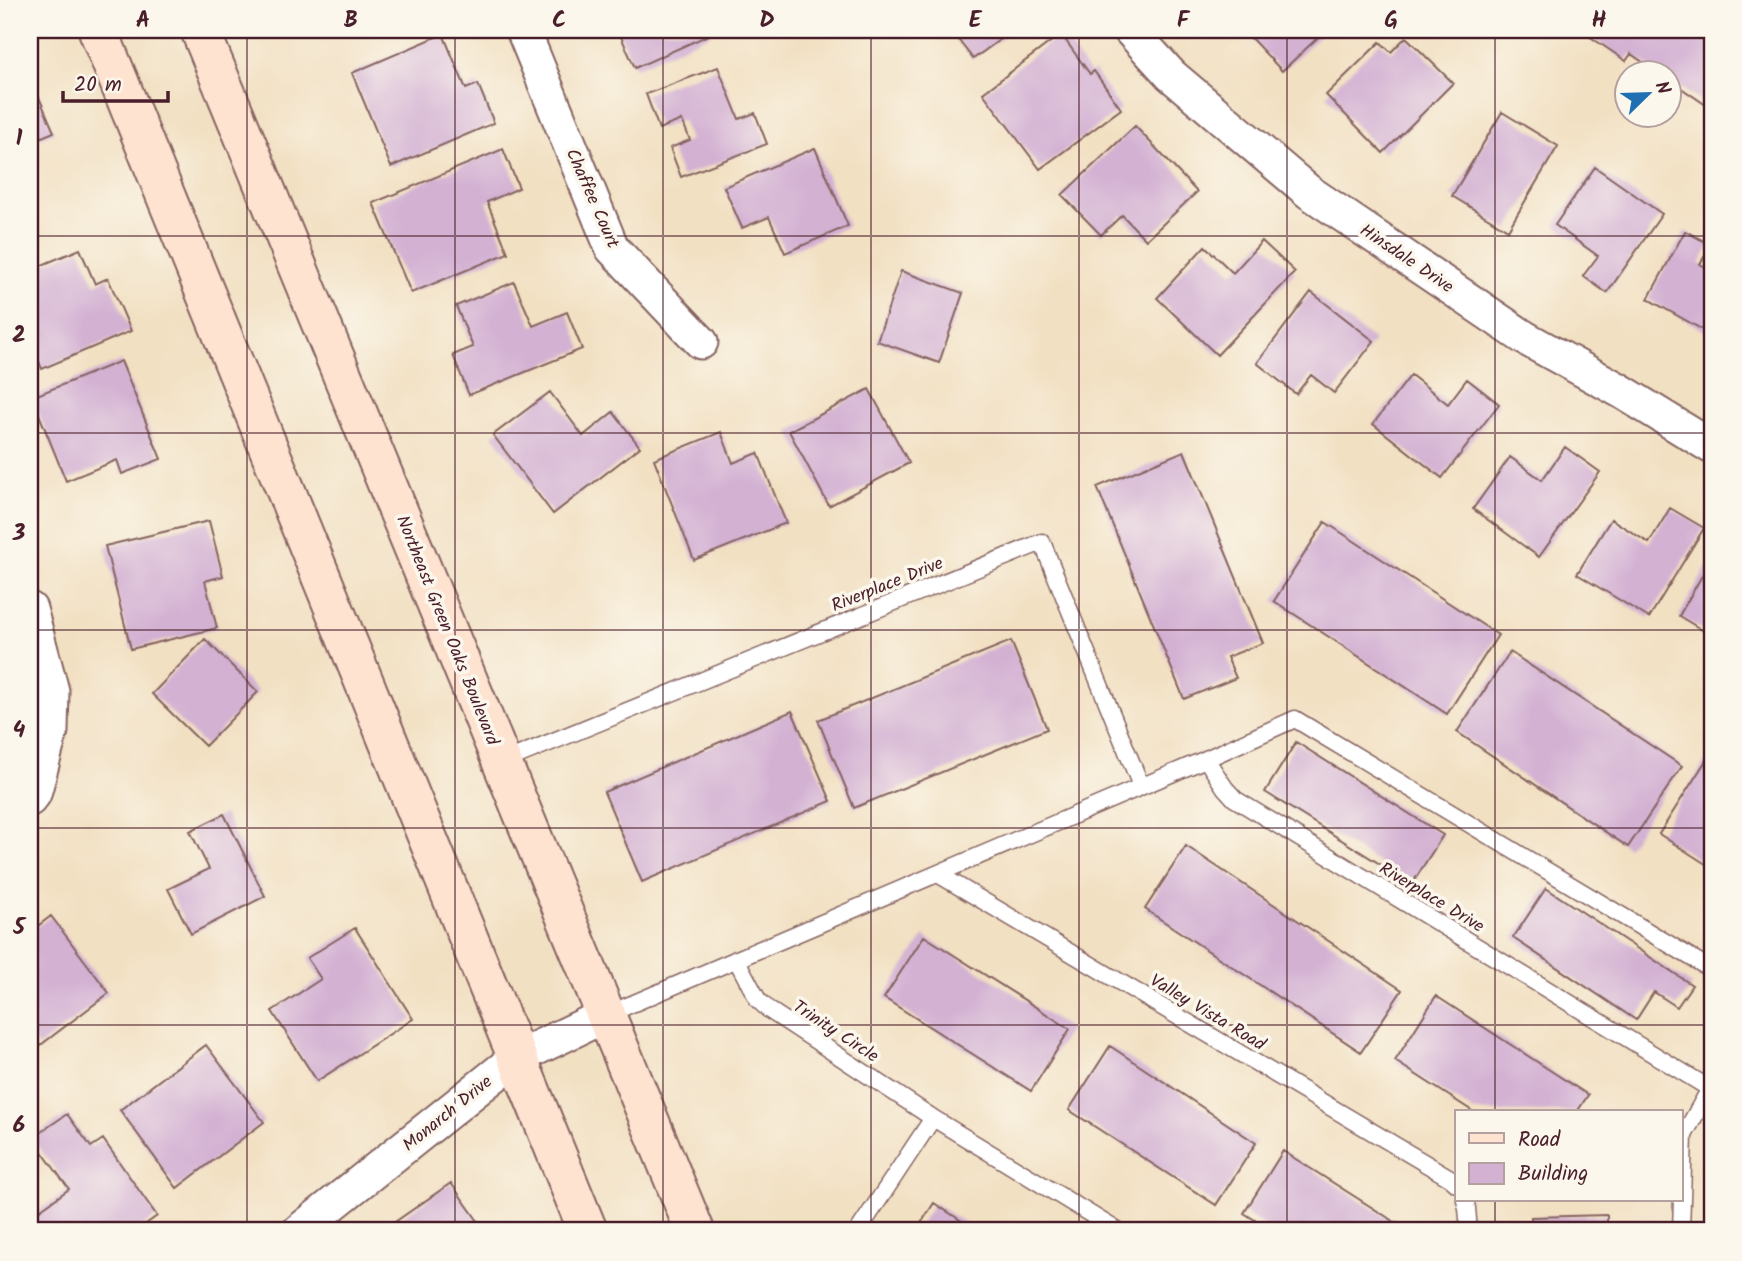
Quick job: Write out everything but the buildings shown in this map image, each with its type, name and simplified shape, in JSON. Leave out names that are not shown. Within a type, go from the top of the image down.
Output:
[{"type":"main road","points":[[98,30],[588,1231]]},
{"type":"main road","name":"Northeast Green Oaks Boulevard","points":[[200,30],[695,1231]]},
{"type":"street","name":"Chaffee Court","points":[[523,30],[612,248],[701,342]]},
{"type":"street","name":"Hinsdale Drive","points":[[1130,30],[1171,75],[1309,192],[1525,338],[1621,391],[1712,447]]},
{"type":"street","points":[[30,609],[52,691],[51,731],[34,794],[30,799]]},
{"type":"street","name":"Monarch Drive","points":[[299,1231],[516,1058],[606,1015]]},
{"type":"lane","name":"Riverplace Drive","points":[[502,762],[1042,542],[1141,786]]},
{"type":"lane","points":[[606,1015],[1295,719],[1712,970]]},
{"type":"lane","name":"Riverplace Drive","points":[[1206,758],[1225,789],[1235,799],[1711,1088]]},
{"type":"lane","name":"Valley Vista Road","points":[[938,874],[1455,1182]]},
{"type":"lane","name":"Trinity Circle","points":[[736,959],[758,1000],[769,1010],[933,1118],[1118,1231]]},
{"type":"lane","points":[[1682,1199],[1684,1135],[1711,1088]]},
{"type":"lane","points":[[858,1231],[933,1118]]},
{"type":"lane","points":[[1466,1202],[1469,1231]]},
{"type":"lane","points":[[1681,1231],[1682,1202]]}]
